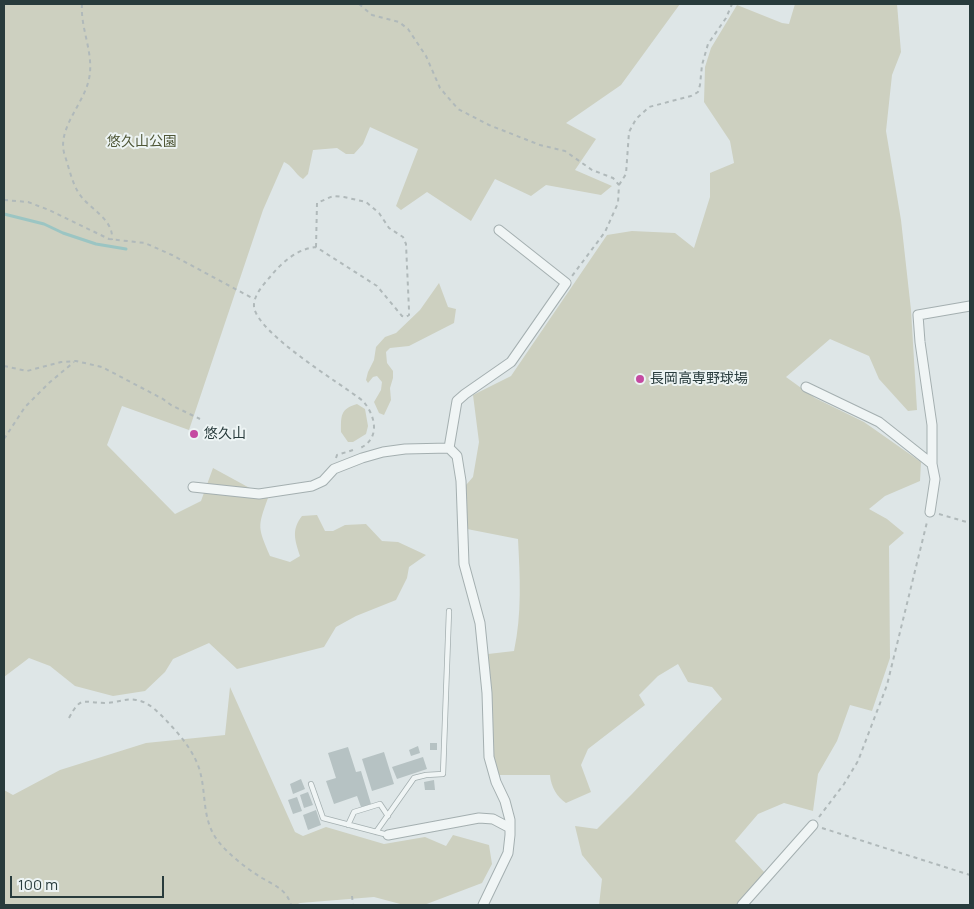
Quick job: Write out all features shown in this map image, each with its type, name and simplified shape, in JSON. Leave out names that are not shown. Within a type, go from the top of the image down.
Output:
[{"type":"street","points":[[449,448],[457,401],[511,362],[566,283],[499,230]]},
{"type":"street","points":[[930,512],[935,479],[932,464],[932,425],[918,315],[970,306]]},
{"type":"street","points":[[806,387],[879,422],[932,464]]},
{"type":"street","points":[[193,486],[260,494],[312,486],[323,481],[334,469],[383,452],[405,449],[449,448],[457,456],[461,481],[464,564],[480,623],[487,693],[489,757],[510,820],[508,853],[483,905]]},
{"type":"street","points":[[388,835],[479,818],[492,819],[510,828]]},
{"type":"street","points":[[742,905],[813,825]]},
{"type":"lane","points":[[376,832],[414,778],[426,774],[443,774],[449,611]]},
{"type":"lane","points":[[311,784],[322,818],[388,835]]},
{"type":"lane","points":[[348,825],[354,812],[380,804],[388,816]]},
{"type":"path","points":[[82,4],[82,18],[90,60],[90,75],[85,93],[64,135],[62,146],[77,189],[112,229],[112,240]]},
{"type":"path","points":[[359,4],[372,15],[399,22],[408,30],[426,56],[440,88],[458,109],[489,125],[540,145],[565,151],[592,170],[613,178],[619,186]]},
{"type":"path","points":[[566,283],[605,232],[618,203],[619,186],[626,174],[629,132],[636,120],[649,107],[691,96],[698,92],[702,65],[708,44],[726,18],[732,4]]},
{"type":"path","points":[[316,247],[317,204],[333,196],[344,196],[366,202],[379,213],[390,228],[403,237],[406,244],[409,315],[406,317],[402,316],[376,286],[316,247],[306,248],[279,266],[261,288],[255,299],[256,314],[286,346],[370,408],[374,418],[374,429],[370,439],[362,447],[337,455],[334,469]]},
{"type":"path","points":[[4,200],[28,202],[42,207],[112,240],[145,243],[180,259],[255,299]]},
{"type":"path","points":[[4,366],[27,370],[61,362],[76,361],[102,367],[200,419]]},
{"type":"path","points":[[4,439],[25,407],[50,382],[76,361]]},
{"type":"path","points":[[970,523],[930,512],[917,558],[887,685],[858,761],[844,784],[813,825],[970,875]]},
{"type":"path","points":[[69,718],[75,706],[80,702],[89,701],[108,703],[136,700],[158,711],[177,732],[193,755],[199,768],[208,824],[218,840],[230,854],[262,878],[278,886],[291,905]]},
{"type":"path","points":[[352,896],[353,905]]},
{"type":"green space","name":"悠久山公園","points":[[4,4],[680,4],[621,85],[566,123],[596,139],[575,170],[612,186],[601,195],[546,185],[531,196],[495,179],[471,221],[427,192],[401,210],[396,206],[418,149],[370,127],[363,144],[354,154],[346,154],[337,148],[313,150],[308,174],[303,179],[284,162],[263,210],[189,430],[122,406],[107,445],[175,514],[201,501],[213,468],[268,498],[260,527],[270,556],[290,562],[300,556],[296,540],[296,526],[302,516],[317,515],[325,531],[333,531],[345,525],[366,524],[382,541],[398,542],[426,555],[409,567],[407,578],[396,600],[356,616],[336,627],[324,647],[237,669],[209,643],[173,659],[165,672],[145,691],[113,696],[75,686],[50,666],[29,658],[4,677]]},
{"type":"green space","points":[[795,4],[897,4],[901,52],[892,75],[886,131],[901,220],[911,310],[917,410],[908,411],[879,379],[869,356],[830,339],[786,377],[815,398],[864,422],[921,462],[920,481],[885,496],[869,509],[887,519],[904,533],[889,546],[890,658],[872,711],[850,705],[837,741],[818,774],[813,811],[784,803],[758,814],[735,841],[765,873],[737,905],[599,905],[602,879],[582,855],[575,826],[597,829],[722,699],[712,687],[688,682],[678,664],[658,676],[639,695],[645,705],[588,749],[581,765],[591,792],[566,803],[555,791],[550,775],[497,775],[492,750],[492,695],[488,654],[514,651],[517,637],[520,581],[518,539],[467,529],[466,485],[473,477],[479,442],[473,395],[511,376],[607,235],[632,231],[675,233],[694,248],[710,197],[710,173],[734,163],[730,141],[704,102],[705,67],[711,48],[737,5],[789,24]]},
{"type":"green space","points":[[439,283],[448,307],[456,309],[454,323],[409,346],[390,348],[386,352],[387,363],[393,371],[390,388],[391,400],[384,415],[379,413],[374,402],[381,390],[382,382],[377,376],[373,377],[368,383],[366,380],[374,360],[376,347],[385,337],[396,333],[420,310]]},
{"type":"green space","points":[[357,404],[365,409],[368,426],[366,434],[353,442],[348,442],[341,432],[342,417],[347,408]]},
{"type":"green space","points":[[230,687],[295,832],[303,836],[326,827],[384,844],[425,837],[446,846],[453,835],[489,845],[492,864],[482,883],[424,905],[404,905],[374,897],[300,903],[296,905],[4,905],[4,790],[13,795],[60,770],[146,743],[225,735]]},
{"type":"building","points":[[430,743],[437,743],[437,750],[430,750]]},
{"type":"building","points":[[418,746],[420,753],[411,756],[409,750]]},
{"type":"building","points":[[348,747],[356,772],[361,771],[371,804],[361,807],[357,796],[334,804],[326,781],[336,778],[328,753]]},
{"type":"building","points":[[384,752],[394,784],[372,791],[362,759]]},
{"type":"building","points":[[423,757],[427,769],[397,779],[392,767]]},
{"type":"building","points":[[301,779],[305,789],[293,794],[290,784]]},
{"type":"building","points":[[434,780],[435,790],[425,790],[424,782]]},
{"type":"building","points":[[308,792],[313,805],[304,808],[300,795]]},
{"type":"building","points":[[297,797],[302,811],[293,814],[288,800]]},
{"type":"building","points":[[316,810],[321,825],[308,830],[303,815]]},
{"type":"waterway","points":[[4,214],[44,224],[63,233],[96,244],[126,249]]},
{"type":"place","name":"長岡高専野球場","points":[[640,379]]},
{"type":"place","name":"悠久山","points":[[194,434]]}]
